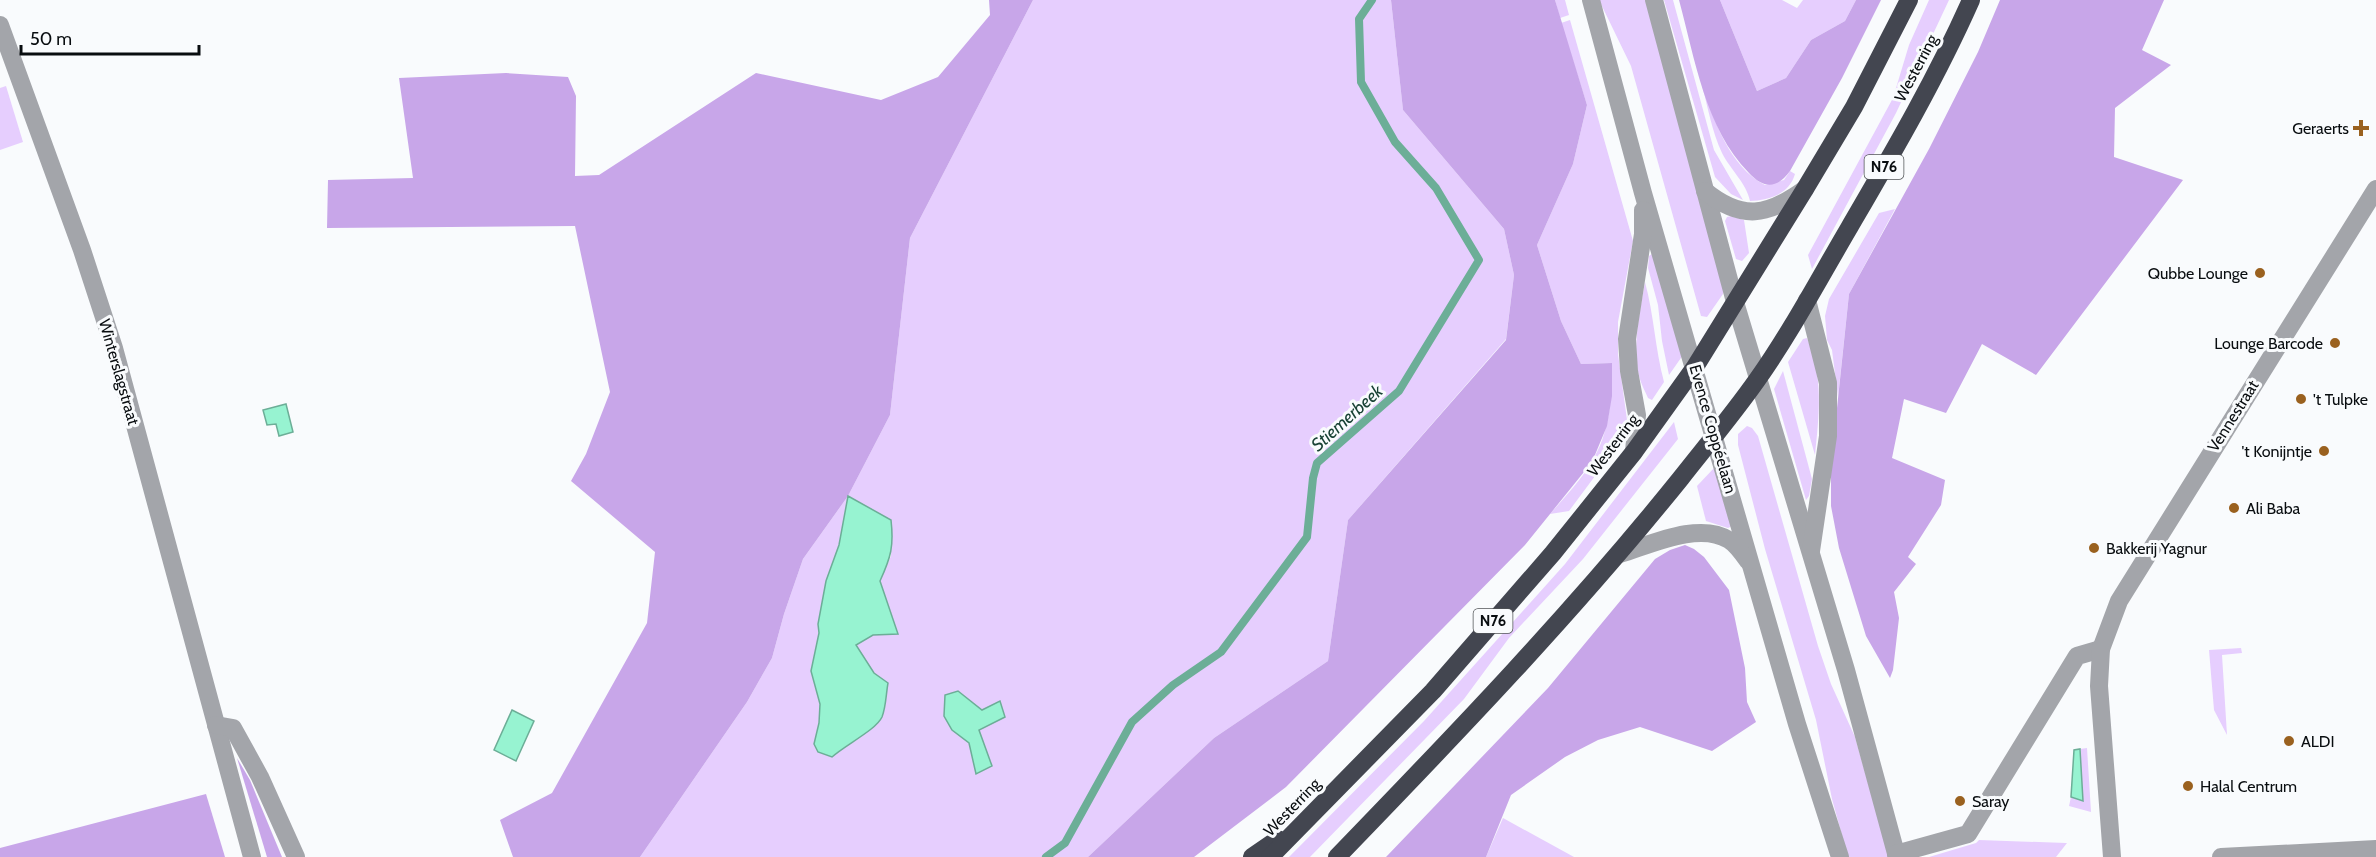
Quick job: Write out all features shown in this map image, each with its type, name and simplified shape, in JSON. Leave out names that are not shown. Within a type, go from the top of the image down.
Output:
[{"type":"highway","name":"Westerring","points":[[1270,857],[1433,691],[1553,553],[1634,452],[1695,367],[1805,189],[1854,107],[1909,0]]},
{"type":"highway","name":"Westerring","points":[[1337,857],[1480,709],[1620,554],[1715,437],[1757,380],[1807,300],[1895,148],[1957,32],[1971,0]]},
{"type":"highway","points":[[1252,857],[1305,821]]},
{"type":"street","name":"Evence Coppéelaan","points":[[1591,0],[1643,194],[1816,788],[1840,857]]},
{"type":"street","points":[[1654,0],[1757,380],[1846,670],[1897,856],[1968,834],[2077,656],[2101,649]]},
{"type":"street","name":"Winterslagstraat","points":[[0,26],[82,250],[114,348],[252,857]]},
{"type":"street","points":[[1705,191],[1731,209],[1763,212],[1783,204],[1805,189]]},
{"type":"street","name":"Vennestraat","points":[[2112,857],[2099,687],[2101,649],[2123,594],[2376,189]]},
{"type":"street","points":[[1634,452],[1636,415],[1627,339],[1643,234],[1643,194]]},
{"type":"street","points":[[1807,300],[1828,383],[1828,436],[1810,556]]},
{"type":"street","points":[[1620,554],[1679,534],[1704,533],[1729,540],[1751,564]]},
{"type":"street","points":[[216,725],[233,728],[260,777],[296,857]]},
{"type":"street","points":[[2221,857],[2376,849]]},
{"type":"shaded area","points":[[989,0],[1033,0],[910,238],[890,415],[848,496],[803,559],[772,658],[747,702],[640,857],[513,857],[500,820],[552,793],[647,623],[655,552],[571,481],[586,454],[610,392],[575,226],[327,228],[328,180],[413,178],[399,78],[506,73],[568,77],[576,96],[575,176],[599,175],[756,73],[881,100],[938,77],[990,15]]},
{"type":"shaded area","points":[[1033,0],[1391,0],[1403,110],[1504,229],[1514,275],[1506,339],[1348,520],[1328,661],[1214,738],[1088,857],[640,857],[747,702],[772,658],[803,559],[848,496],[890,415],[910,238]],"holes":[[[848,496],[891,520],[891,556],[880,581],[898,633],[873,635],[856,645],[874,673],[888,683],[885,705],[879,722],[832,757],[818,752],[814,744],[819,723],[820,704],[811,671],[826,581],[839,545]],[[958,691],[982,710],[1000,702],[979,730],[992,766],[977,774]]]},
{"type":"shaded area","points":[[1391,0],[1555,0],[1587,105],[1573,164],[1537,245],[1561,321],[1581,364],[1612,363],[1612,396],[1607,426],[1592,462],[1525,545],[1286,787],[1194,857],[1088,857],[1214,738],[1328,661],[1348,520],[1506,340],[1514,275],[1504,229],[1403,110]]},
{"type":"shaded area","points":[[1555,0],[1565,0],[1569,15],[1560,18]]},
{"type":"shaded area","points":[[1599,0],[1647,0],[1723,289],[1723,294],[1707,317],[1701,316],[1631,66]]},
{"type":"shaded area","points":[[1664,0],[1673,0],[1714,150],[1743,200],[1731,194],[1715,177]]},
{"type":"shaded area","points":[[1679,0],[1720,0],[1757,91],[1786,78],[1811,40],[1845,21],[1856,0],[1881,0],[1842,78],[1790,171],[1775,184],[1760,182],[1749,173],[1734,155],[1722,135],[1704,92]]},
{"type":"shaded area","points":[[1720,0],[1782,0],[1797,8],[1803,0],[1856,0],[1845,21],[1811,40],[1786,78],[1757,91]]},
{"type":"shaded area","points":[[1929,0],[1949,0],[1896,113],[1812,269],[1808,255],[1893,98],[1909,45]]},
{"type":"shaded area","points":[[2000,0],[2164,0],[2142,50],[2171,65],[2115,108],[2114,157],[2183,180],[2036,375],[1982,344],[1946,413],[1904,399],[1892,458],[1945,480],[1941,505],[1908,557],[1916,564],[1894,592],[1899,618],[1890,678],[1866,636],[1839,548],[1831,506],[1831,465],[1849,294],[1929,149],[1978,52]]},
{"type":"shaded area","points":[[1570,20],[1633,241],[1618,322],[1618,354],[1627,420],[1624,437],[1569,511],[1550,514],[1582,476],[1597,452],[1609,415],[1611,389],[1612,363],[1581,364],[1561,321],[1537,245],[1573,164],[1587,105],[1561,23]]},
{"type":"shaded area","points":[[1702,85],[1725,142],[1742,167],[1752,177],[1765,185],[1784,180],[1790,171],[1795,174],[1783,192],[1771,198],[1750,201],[1719,145],[1710,120]]},
{"type":"shaded area","points":[[6,86],[23,142],[0,150],[0,88]]},
{"type":"shaded area","points":[[1895,209],[1849,294],[1838,397],[1832,350],[1827,340],[1825,316],[1829,299],[1879,213]]},
{"type":"shaded area","points":[[1731,216],[1744,220],[1749,253],[1742,261],[1736,259],[1725,221]]},
{"type":"shaded area","points":[[1652,254],[1683,355],[1669,375],[1658,305],[1648,268],[1649,256]]},
{"type":"shaded area","points":[[1645,282],[1664,382],[1652,400],[1648,398],[1640,379],[1636,353]]},
{"type":"shaded area","points":[[1807,338],[1818,381],[1819,411],[1815,455],[1788,362],[1803,339]]},
{"type":"shaded area","points":[[1783,371],[1812,479],[1806,500],[1774,389]]},
{"type":"shaded area","points":[[286,404],[293,432],[279,436],[276,424],[267,425],[263,410]]},
{"type":"shaded area","points":[[1674,422],[1678,439],[1583,559],[1509,638],[1464,699],[1310,857],[1289,857],[1424,721],[1565,564]]},
{"type":"shaded area","points":[[1747,426],[1752,428],[1758,436],[1818,646],[1831,684],[1855,737],[1889,857],[1848,857],[1832,799],[1816,720],[1765,549],[1738,445],[1738,434]]},
{"type":"shaded area","points":[[1715,467],[1732,526],[1728,528],[1706,521],[1697,486]]},
{"type":"shaded area","points":[[848,496],[891,520],[891,551],[880,581],[898,634],[873,635],[856,645],[874,673],[888,683],[884,709],[879,722],[832,757],[818,752],[814,744],[819,723],[820,704],[811,671],[826,581],[839,545]]},
{"type":"shaded area","points":[[1685,545],[1704,557],[1729,590],[1745,668],[1747,702],[1756,722],[1712,751],[1640,727],[1598,740],[1565,757],[1511,795],[1486,857],[1386,857],[1548,688],[1655,559],[1670,550]]},
{"type":"shaded area","points":[[2241,648],[2242,653],[2222,655],[2227,735],[2214,710],[2209,650]]},
{"type":"shaded area","points":[[958,691],[982,710],[1000,701],[1005,717],[979,730],[992,766],[976,774],[969,743],[952,730],[944,716],[945,695]]},
{"type":"shaded area","points":[[512,710],[534,721],[516,761],[494,750]]},
{"type":"shaded area","points":[[2087,748],[2091,812],[2069,806],[2071,797],[2083,801],[2080,749]]},
{"type":"shaded area","points":[[2080,749],[2083,801],[2071,797],[2074,750]]},
{"type":"shaded area","points":[[237,758],[250,780],[282,857],[267,857]]},
{"type":"shaded area","points":[[206,794],[225,857],[0,857],[0,848]]},
{"type":"shaded area","points":[[1503,818],[1574,857],[1486,857]]},
{"type":"shaded area","points":[[1979,840],[2067,843],[2056,857],[1929,857],[1976,843]]},
{"type":"waterway","name":"Stiemerbeek","points":[[1046,857],[1065,843],[1132,722],[1173,685],[1221,652],[1307,537],[1313,478],[1317,463],[1399,391],[1479,260],[1436,188],[1395,142],[1361,82],[1359,19],[1372,0]]},
{"type":"place","name":"Geraerts","points":[[2361,128]]},
{"type":"place","name":"Qubbe Lounge","points":[[2260,273]]},
{"type":"place","name":"Lounge Barcode","points":[[2335,343]]},
{"type":"place","name":"'t Tulpke","points":[[2301,399]]},
{"type":"place","name":"'t Konijntje","points":[[2324,451]]},
{"type":"place","name":"Ali Baba","points":[[2234,508]]},
{"type":"place","name":"Bakkerij Yagnur","points":[[2094,548]]},
{"type":"place","name":"ALDI","points":[[2289,741]]},
{"type":"place","name":"Halal Centrum","points":[[2188,786]]},
{"type":"place","name":"Saray","points":[[1960,801]]}]
